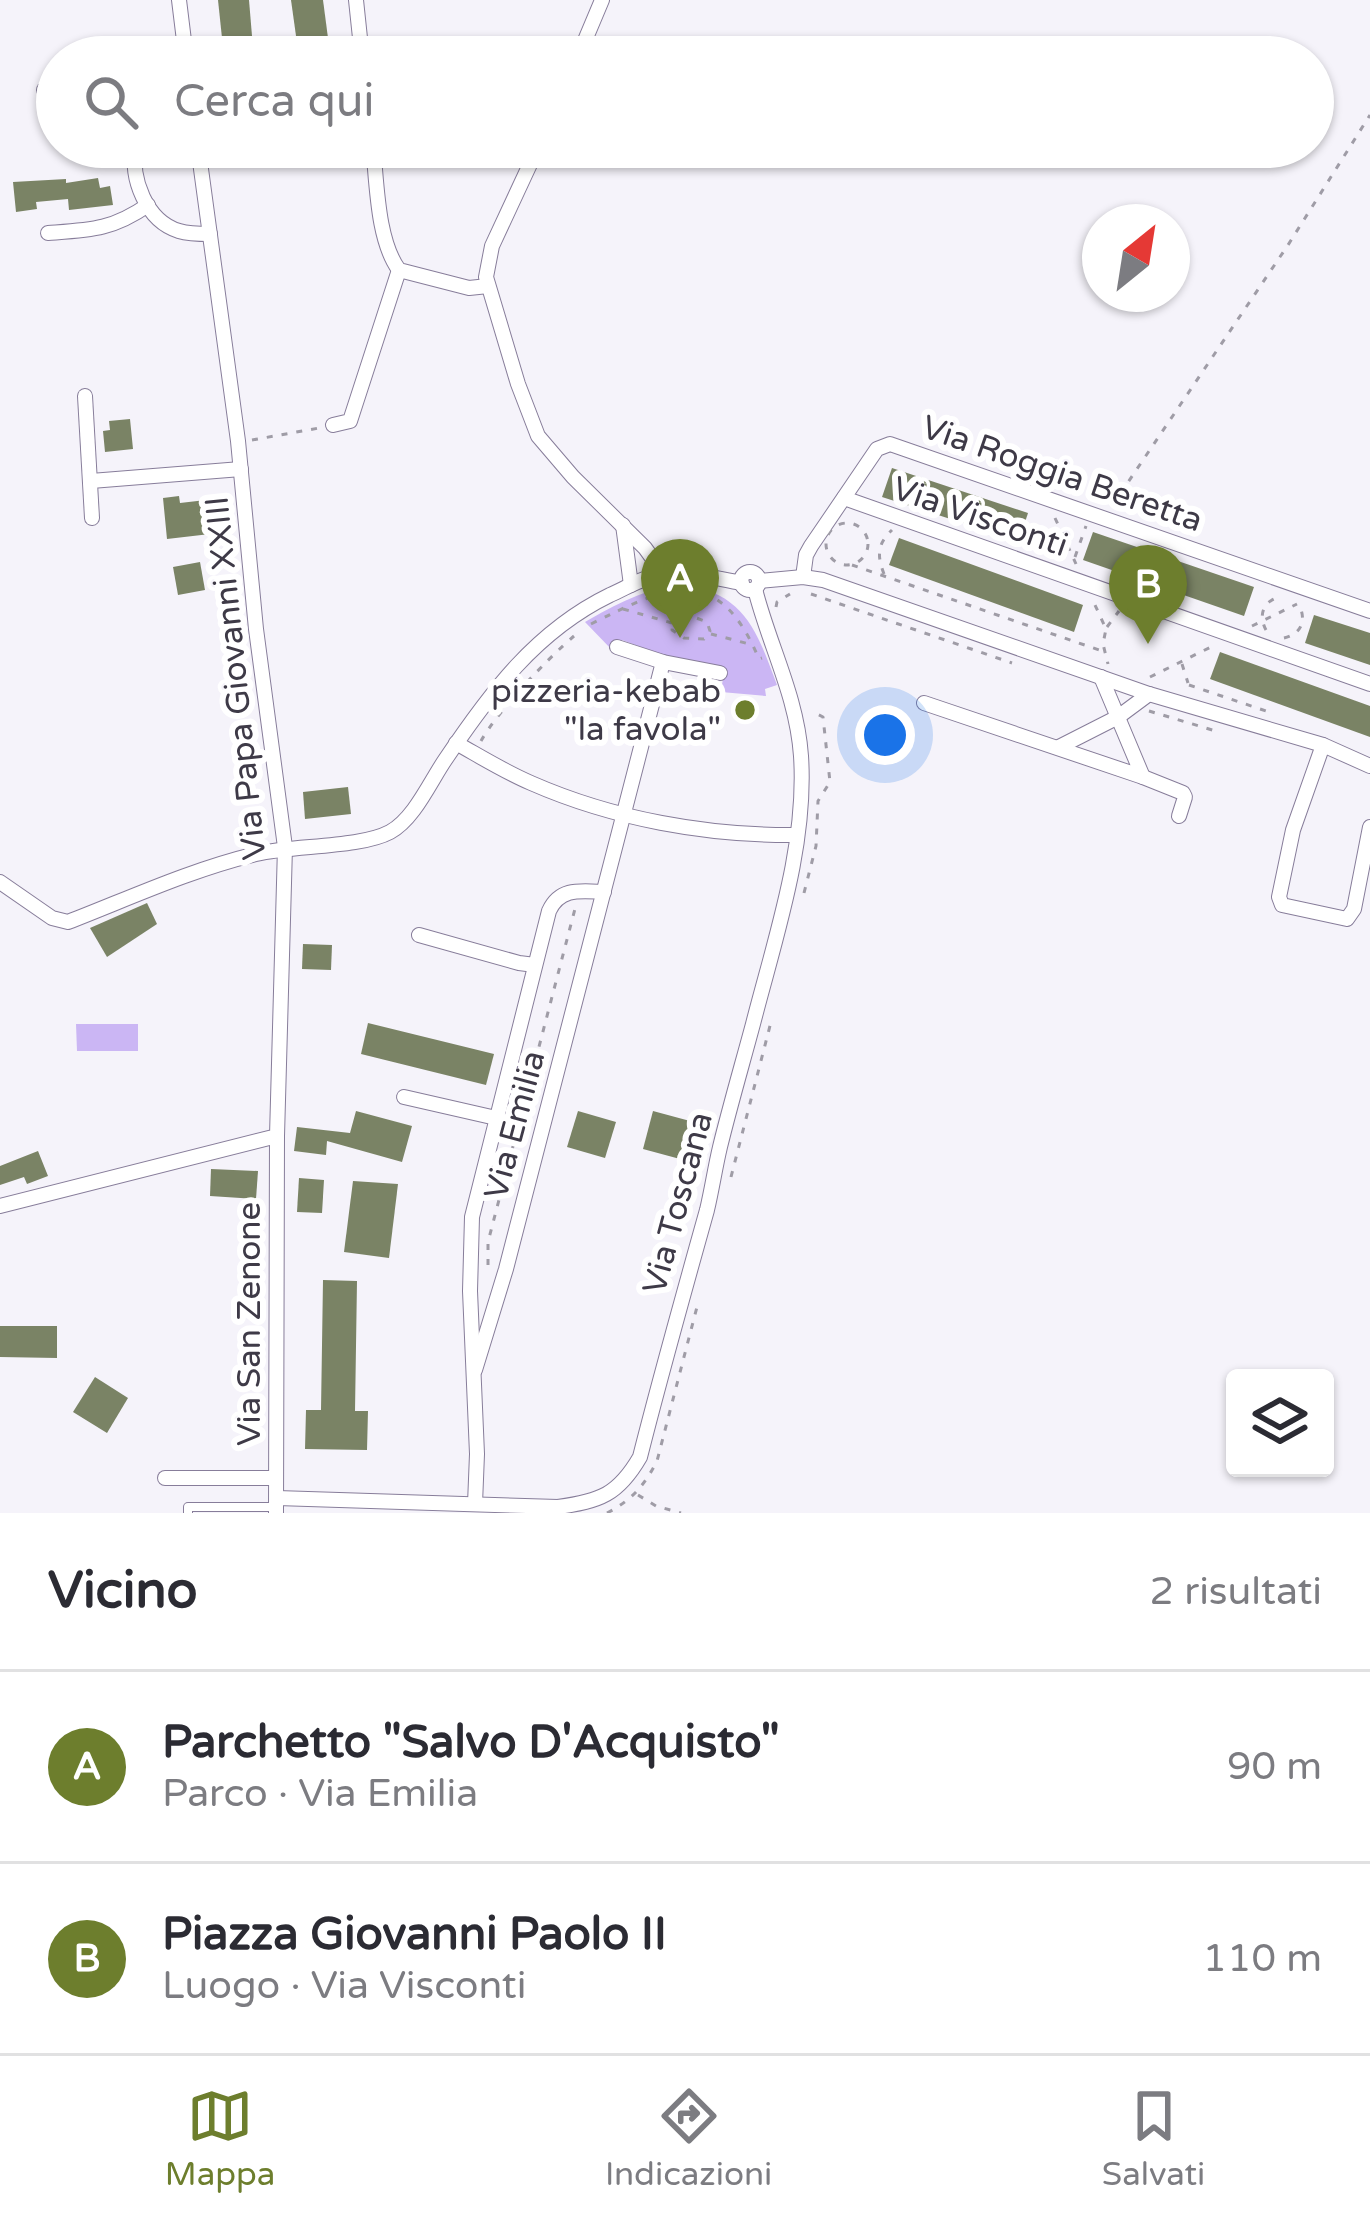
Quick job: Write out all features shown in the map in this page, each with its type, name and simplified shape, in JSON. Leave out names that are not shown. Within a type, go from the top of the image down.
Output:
[{"type":"street","points":[[179,0],[184,36]]},
{"type":"street","points":[[356,0],[360,36]]},
{"type":"street","points":[[587,36],[602,0]]},
{"type":"street","points":[[135,168],[139,190],[169,226],[210,234]]},
{"type":"street","name":"Via Papa Giovanni XXIII","points":[[201,168],[285,847],[277,1136]]},
{"type":"street","points":[[375,168],[380,211],[399,270],[469,287],[488,286]]},
{"type":"street","points":[[528,168],[493,246],[486,277],[522,397],[538,436],[656,561],[662,573]]},
{"type":"street","points":[[48,233],[95,230],[124,222],[148,205]]},
{"type":"street","points":[[333,425],[350,422],[399,270]]},
{"type":"street","points":[[85,397],[92,518]]},
{"type":"street","name":"Via Roggia Beretta","points":[[800,586],[811,546],[877,449],[890,444],[1370,611]]},
{"type":"street","points":[[91,481],[241,469]]},
{"type":"street","name":"Via Visconti","points":[[844,498],[1370,684]]},
{"type":"street","points":[[623,525],[631,584]]},
{"type":"street","points":[[0,882],[52,919],[68,922],[227,861],[285,847],[371,839],[397,827],[496,690],[547,634],[631,584],[662,573],[752,584],[800,586],[823,580],[1150,694],[1323,745],[1370,766]]},
{"type":"street","name":"Via Toscana","points":[[621,1485],[640,1457],[709,1204],[797,835],[801,753],[788,687],[752,584]]},
{"type":"street","points":[[617,647],[720,673]]},
{"type":"street","name":"Via Emilia","points":[[475,1370],[506,1269],[663,662]]},
{"type":"street","points":[[1101,677],[1143,777]]},
{"type":"street","points":[[1059,747],[1118,717],[1150,694]]},
{"type":"street","points":[[924,703],[1183,793],[1179,816]]},
{"type":"street","points":[[456,743],[532,784],[624,816],[699,829],[797,835]]},
{"type":"street","points":[[1323,745],[1292,830],[1279,897],[1282,905],[1347,919],[1354,909],[1370,827]]},
{"type":"street","points":[[574,892],[604,892]]},
{"type":"street","name":"Via Emilia","points":[[475,1504],[472,1217],[554,901],[574,892]]},
{"type":"street","points":[[419,934],[535,965]]},
{"type":"street","points":[[404,1097],[496,1118]]},
{"type":"street","points":[[0,1206],[277,1136]]},
{"type":"street","name":"Via San Zenone","points":[[276,1506],[277,1136]]},
{"type":"street","points":[[165,1478],[274,1478]]},
{"type":"street","points":[[276,1506],[561,1507],[600,1498],[621,1485]]},
{"type":"lane","points":[[188,1513],[188,1507],[243,1510],[276,1506]]},
{"type":"path","points":[[1106,518],[1370,115]]},
{"type":"path","points":[[238,441],[333,425]]},
{"type":"path","points":[[1074,560],[1090,513]]},
{"type":"path","points":[[885,576],[878,559],[881,543],[892,530],[910,521]]},
{"type":"path","points":[[881,543],[848,522],[834,526],[826,538],[827,553],[837,563],[1103,652]]},
{"type":"path","points":[[852,565],[867,552],[868,538]]},
{"type":"path","points":[[777,615],[777,602],[800,586],[1013,664]]},
{"type":"path","points":[[693,616],[699,592]]},
{"type":"path","points":[[1269,634],[1261,615],[1269,601],[1282,596]]},
{"type":"path","points":[[1276,638],[1293,636],[1303,625],[1298,603]]},
{"type":"path","points":[[622,609],[672,623]]},
{"type":"path","points":[[677,614],[693,616],[707,622],[709,633],[697,641],[684,638],[672,630],[672,623],[677,614]]},
{"type":"path","points":[[709,633],[753,645]]},
{"type":"path","points":[[1181,662],[1196,708]]},
{"type":"path","points":[[1136,704],[1219,732]]},
{"type":"path","points":[[804,891],[816,846],[818,801],[830,782],[823,717],[808,709]]},
{"type":"path","points":[[471,1261],[488,1265],[488,1242],[577,902],[574,892]]},
{"type":"path","points":[[728,1186],[775,1004]]},
{"type":"path","points":[[607,1513],[636,1494],[657,1462],[699,1299]]},
{"type":"path","points":[[621,1485],[681,1513]]},
{"type":"shaded area","points":[[681,584],[720,596],[746,618],[777,685],[765,689],[766,696],[721,692],[724,671],[622,640],[613,651],[585,622],[631,598]]},
{"type":"shaded area","points":[[76,1024],[138,1024],[138,1051],[77,1051]]},
{"type":"building","points":[[218,0],[249,0],[252,36],[222,36]]},
{"type":"building","points":[[291,0],[323,0],[328,36],[296,36]]},
{"type":"building","points":[[98,178],[100,188],[110,186],[113,205],[69,210],[68,199],[36,202],[37,209],[16,212],[13,182]]},
{"type":"building","points":[[130,419],[133,449],[105,452],[103,431],[110,430],[109,421]]},
{"type":"building","points":[[892,468],[1028,513],[1019,541],[882,497]]},
{"type":"building","points":[[179,496],[180,503],[206,500],[210,534],[167,539],[163,498]]},
{"type":"building","points":[[1093,532],[1254,587],[1244,616],[1083,560]]},
{"type":"building","points":[[899,538],[1083,605],[1074,632],[889,565]]},
{"type":"building","points":[[200,562],[205,590],[178,595],[173,567]]},
{"type":"building","points":[[1314,615],[1370,633],[1370,665],[1305,643]]},
{"type":"building","points":[[1220,652],[1370,706],[1370,737],[1210,679]]},
{"type":"building","points":[[348,787],[351,814],[305,819],[303,792]]},
{"type":"building","points":[[147,903],[157,924],[107,957],[90,928]]},
{"type":"building","points":[[303,944],[332,945],[331,970],[302,969]]},
{"type":"building","points":[[368,1023],[494,1054],[486,1085],[361,1054]]},
{"type":"building","points":[[356,1111],[412,1126],[402,1162],[327,1141],[326,1155],[294,1151],[297,1127],[350,1133]]},
{"type":"building","points":[[578,1111],[616,1122],[605,1158],[567,1147]]},
{"type":"building","points":[[653,1111],[690,1121],[680,1159],[643,1149]]},
{"type":"building","points":[[38,1151],[48,1176],[27,1184],[24,1177],[0,1185],[0,1166]]},
{"type":"building","points":[[211,1169],[258,1171],[256,1199],[210,1196]]},
{"type":"building","points":[[299,1178],[324,1180],[322,1213],[297,1212]]},
{"type":"building","points":[[353,1181],[398,1184],[389,1258],[344,1252]]},
{"type":"building","points":[[323,1280],[357,1281],[355,1411],[368,1411],[367,1450],[305,1449],[306,1410],[321,1410]]},
{"type":"building","points":[[0,1326],[57,1326],[57,1358],[0,1357]]},
{"type":"building","points":[[95,1377],[128,1398],[107,1433],[73,1412]]},
{"type":"place","name":"Parchetto \"Salvo D'Acquisto\"","points":[[680,638]]},
{"type":"place","name":"Piazza Giovanni Paolo II","points":[[1148,644]]},
{"type":"place","name":"pizzeria-kebab \"la favola\"","points":[[745,710]]}]
